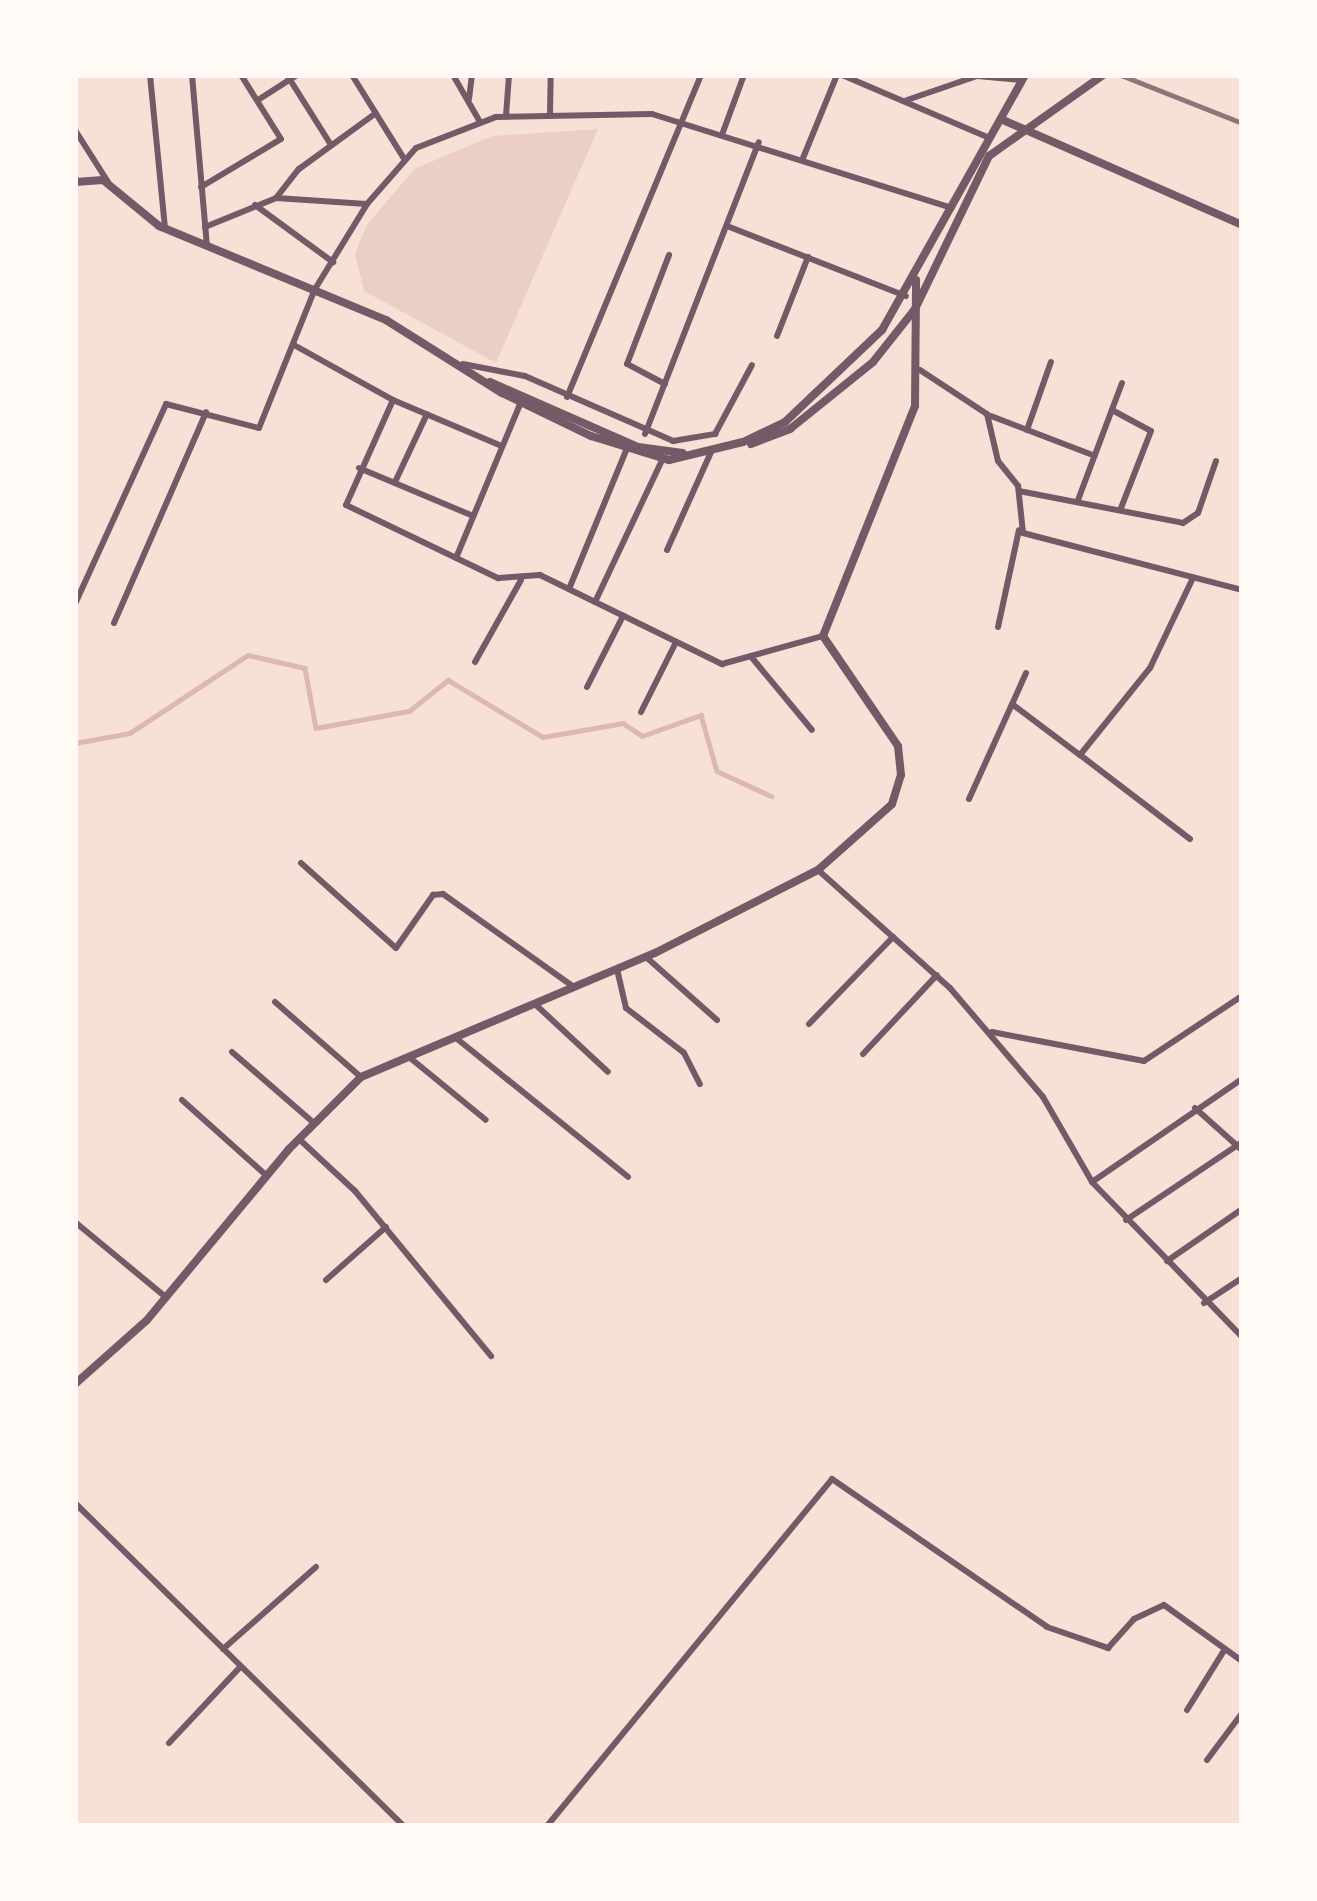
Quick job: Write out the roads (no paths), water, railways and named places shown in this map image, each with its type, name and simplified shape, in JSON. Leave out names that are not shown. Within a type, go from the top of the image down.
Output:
[{"type":"street","points":[[151,75],[165,230]]},
{"type":"street","points":[[192,75],[207,248]]},
{"type":"street","points":[[201,187],[280,139],[241,75]]},
{"type":"street","points":[[352,75],[403,158]]},
{"type":"street","points":[[453,75],[480,122]]},
{"type":"street","points":[[469,103],[472,75]]},
{"type":"street","points":[[506,116],[509,75]]},
{"type":"street","points":[[550,113],[551,75]]},
{"type":"street","points":[[567,397],[701,75]]},
{"type":"street","points":[[724,132],[744,75]]},
{"type":"street","points":[[803,158],[840,75],[990,138]]},
{"type":"street","points":[[488,381],[658,452],[716,452],[790,430],[902,328],[989,156],[1103,75]]},
{"type":"street","points":[[75,130],[108,182],[165,230],[315,290],[463,364],[521,403],[626,451],[662,460],[712,449],[785,422],[882,330],[916,280],[1024,78],[977,76],[904,101]]},
{"type":"street","points":[[258,100],[291,77],[331,145]]},
{"type":"street","points":[[276,198],[331,145],[376,113]]},
{"type":"street","points":[[75,604],[166,404],[259,428],[315,290],[367,204],[403,158],[480,122],[550,113],[685,120],[952,208]]},
{"type":"street","points":[[1003,120],[1242,225]]},
{"type":"street","points":[[646,434],[758,142]]},
{"type":"street","points":[[75,182],[108,182]]},
{"type":"street","points":[[205,227],[276,198],[367,204]]},
{"type":"street","points":[[255,205],[333,262]]},
{"type":"street","points":[[727,226],[906,296]]},
{"type":"street","points":[[665,384],[627,364],[669,255]]},
{"type":"street","points":[[777,336],[808,257]]},
{"type":"street","points":[[75,1384],[167,1298],[299,1139],[361,1077],[646,957],[818,870],[892,804],[901,776],[885,721],[828,653],[824,636],[912,420],[920,370],[916,280]]},
{"type":"street","points":[[294,345],[393,400],[502,446]]},
{"type":"street","points":[[1027,430],[1051,362]]},
{"type":"street","points":[[463,364],[525,376],[646,434],[684,440],[715,434],[752,365]]},
{"type":"street","points":[[920,370],[987,414],[1095,456]]},
{"type":"street","points":[[1078,500],[1122,382]]},
{"type":"street","points":[[393,400],[358,467],[346,505],[497,578],[523,576],[568,589],[722,664],[824,636]]},
{"type":"street","points":[[456,558],[521,403]]},
{"type":"street","points":[[1112,410],[1151,431],[1121,508]]},
{"type":"street","points":[[114,623],[206,412]]},
{"type":"street","points":[[395,482],[427,414]]},
{"type":"street","points":[[987,414],[998,460],[1019,491],[1019,530],[998,627]]},
{"type":"street","points":[[667,550],[712,449]]},
{"type":"street","points":[[568,589],[626,451]]},
{"type":"street","points":[[595,602],[662,460]]},
{"type":"street","points":[[1019,491],[1189,522],[1216,460]]},
{"type":"street","points":[[358,467],[473,515]]},
{"type":"street","points":[[1019,530],[1242,590]]},
{"type":"street","points":[[475,662],[523,576]]},
{"type":"street","points":[[1080,755],[1150,668],[1193,578]]},
{"type":"street","points":[[587,687],[623,616]]},
{"type":"street","points":[[641,712],[676,642]]},
{"type":"street","points":[[753,659],[812,730]]},
{"type":"street","points":[[969,799],[1026,674]]},
{"type":"street","points":[[1012,704],[1190,839]]},
{"type":"street","points":[[301,863],[396,948],[433,895],[443,894],[574,987]]},
{"type":"street","points":[[818,870],[937,975],[989,1031],[1058,1117],[1092,1183],[1242,1337]]},
{"type":"street","points":[[809,1024],[893,937]]},
{"type":"street","points":[[646,957],[717,1020]]},
{"type":"street","points":[[617,969],[626,1008],[684,1054],[700,1084]]},
{"type":"street","points":[[863,1054],[937,975]]},
{"type":"street","points":[[989,1031],[1144,1061],[1242,996]]},
{"type":"street","points":[[275,1002],[361,1077]]},
{"type":"street","points":[[535,1005],[608,1072]]},
{"type":"street","points":[[457,1038],[628,1177]]},
{"type":"street","points":[[232,1052],[314,1123]]},
{"type":"street","points":[[409,1058],[486,1120]]},
{"type":"street","points":[[1092,1183],[1242,1079]]},
{"type":"street","points":[[182,1100],[267,1176]]},
{"type":"street","points":[[1126,1220],[1240,1146],[1195,1108]]},
{"type":"street","points":[[299,1139],[386,1227],[490,1356]]},
{"type":"street","points":[[75,1148],[75,1164]]},
{"type":"street","points":[[1166,1261],[1242,1209]]},
{"type":"street","points":[[75,1222],[167,1298]]},
{"type":"street","points":[[326,1280],[386,1227]]},
{"type":"street","points":[[1204,1303],[1242,1278]]},
{"type":"street","points":[[547,1826],[832,1479],[1060,1633],[1108,1648],[1134,1619],[1164,1605],[1242,1661]]},
{"type":"street","points":[[75,1503],[404,1826]]},
{"type":"street","points":[[223,1649],[316,1567]]},
{"type":"street","points":[[1187,1710],[1225,1649]]},
{"type":"street","points":[[169,1743],[241,1666]]},
{"type":"street","points":[[1207,1760],[1242,1713]]},
{"type":"waterway","points":[[75,743],[130,733],[248,655],[305,668],[316,728],[409,711],[448,680],[543,737],[623,723],[642,736],[701,715],[717,771],[771,796]]},
{"type":"railway","points":[[1121,75],[1242,123]]}]
